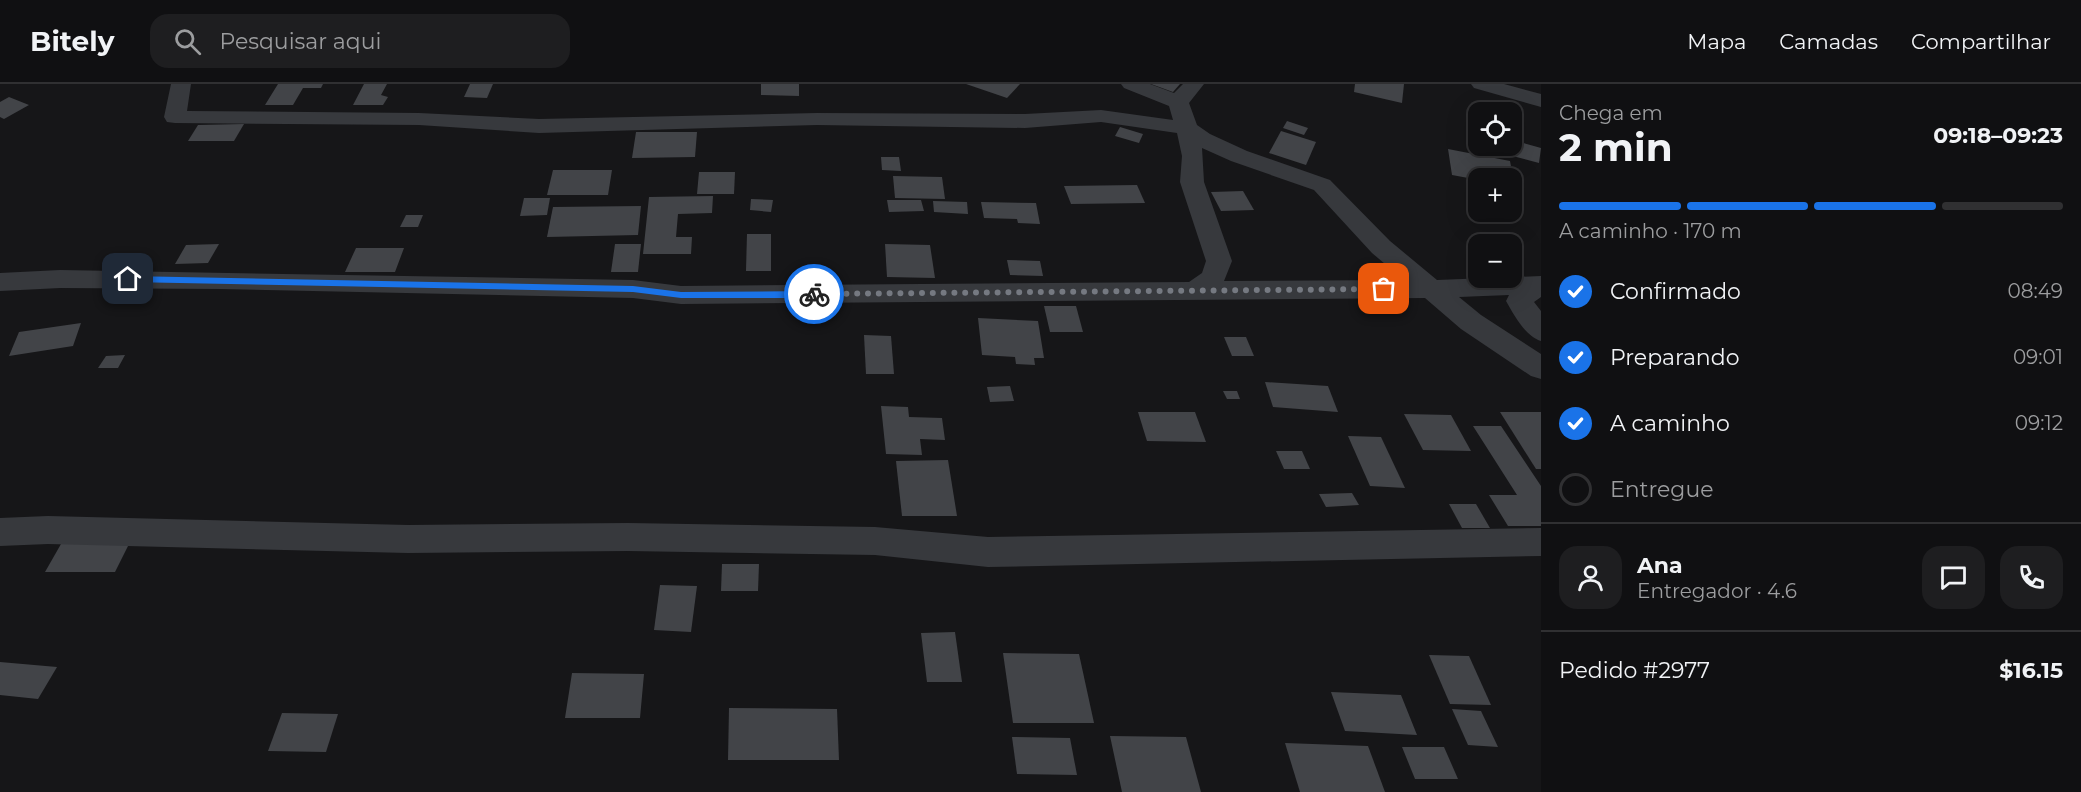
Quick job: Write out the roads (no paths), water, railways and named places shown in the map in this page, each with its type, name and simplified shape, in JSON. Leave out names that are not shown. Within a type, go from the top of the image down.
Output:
[{"type":"street","points":[[181,84],[175,117],[396,119],[539,126],[818,119],[1025,121],[1101,116],[1187,128],[1202,139],[1239,156],[1322,184],[1381,247],[1471,322],[1541,368]]},
{"type":"street","points":[[1131,84],[1186,93],[1187,128],[1193,156],[1192,182],[1219,261],[1213,278],[1194,291]]},
{"type":"street","points":[[1481,84],[1541,101]]},
{"type":"street","points":[[3,286],[60,279],[232,280],[633,289],[681,295],[1431,289],[1541,286]]},
{"type":"street","points":[[1541,286],[1526,294],[1520,301],[1541,331]]},
{"type":"street","points":[[0,532],[48,530],[408,539],[628,537],[876,541],[988,552],[1541,542]]}]
